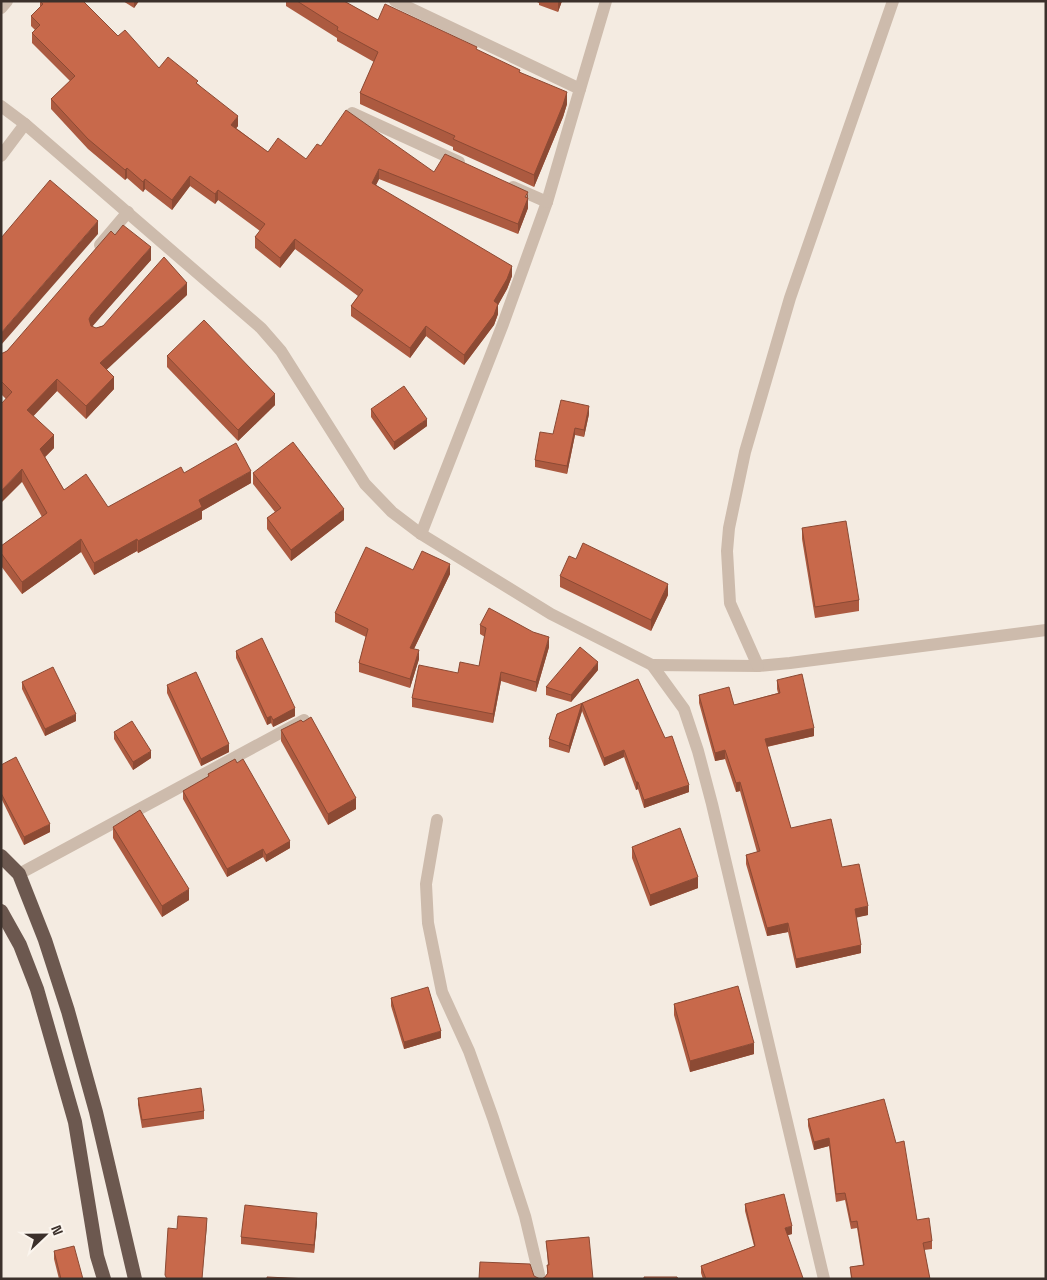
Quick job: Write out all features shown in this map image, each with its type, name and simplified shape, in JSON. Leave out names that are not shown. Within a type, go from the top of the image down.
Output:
[{"type":"highway","points":[[1,856],[19,874],[45,940],[68,1011],[96,1112],[135,1279]]},
{"type":"highway","points":[[1,911],[20,945],[37,989],[75,1122],[97,1256],[104,1279]]},
{"type":"street","points":[[1,8],[7,1]]},
{"type":"street","points":[[395,1],[580,89]]},
{"type":"street","points":[[421,534],[503,324],[547,202],[606,1]]},
{"type":"street","points":[[758,666],[730,603],[727,551],[729,528],[745,452],[790,298],[893,1]]},
{"type":"street","points":[[1,106],[26,124],[128,212],[168,254],[261,328],[281,351],[366,484],[392,512],[421,534],[551,614],[652,665],[758,666],[790,664],[1046,630]]},
{"type":"street","points":[[352,113],[468,166]]},
{"type":"street","points":[[1,156],[26,124]]},
{"type":"street","points":[[503,182],[547,202]]},
{"type":"street","points":[[90,256],[128,212]]},
{"type":"street","points":[[652,665],[684,709],[698,751],[760,1002],[824,1279]]},
{"type":"street","points":[[19,874],[304,720]]},
{"type":"street","points":[[438,820],[426,884],[428,923],[442,992],[469,1051],[493,1118],[525,1216],[540,1279]]},
{"type":"building","points":[[40,1],[83,1],[118,36],[125,30],[159,68],[168,57],[198,81],[196,83],[238,116],[231,125],[268,152],[278,138],[306,159],[317,144],[321,146],[346,110],[434,172],[445,154],[528,192],[525,197],[528,198],[518,224],[379,169],[372,183],[512,266],[494,301],[498,304],[494,315],[464,355],[426,326],[410,348],[351,306],[363,290],[295,239],[280,258],[255,237],[265,224],[218,190],[215,194],[190,176],[172,200],[145,179],[143,182],[127,168],[125,170],[88,139],[51,99],[75,76],[32,33],[40,25],[31,16],[43,4]]},
{"type":"building","points":[[297,1],[344,1],[378,20],[385,4],[477,47],[476,49],[520,70],[519,72],[567,92],[534,175],[453,139],[455,136],[360,93],[378,52],[337,30],[338,27]]},
{"type":"building","points":[[50,180],[98,221],[1,333],[1,238]]},
{"type":"building","points":[[123,225],[151,247],[91,315],[89,319],[91,326],[96,328],[103,326],[164,257],[187,283],[100,363],[114,377],[86,406],[57,379],[27,410],[54,435],[40,449],[64,490],[86,474],[108,507],[181,467],[184,473],[236,443],[251,471],[199,500],[202,507],[138,541],[137,539],[94,563],[81,539],[22,582],[1,553],[1,546],[47,513],[22,469],[1,491],[1,404],[12,392],[1,381],[1,353],[7,351],[111,231],[115,235]]},
{"type":"building","points":[[204,320],[275,394],[238,430],[167,356]]},
{"type":"building","points":[[404,386],[427,419],[394,442],[371,409]]},
{"type":"building","points":[[561,400],[589,406],[584,430],[575,428],[567,466],[535,460],[540,432],[553,434]]},
{"type":"building","points":[[293,442],[344,509],[291,550],[267,518],[281,508],[253,473]]},
{"type":"building","points":[[846,521],[859,600],[815,607],[802,528]]},
{"type":"building","points":[[583,543],[668,584],[651,620],[560,576],[569,556],[576,559]]},
{"type":"building","points":[[366,547],[413,570],[422,551],[450,564],[410,648],[419,650],[410,679],[359,663],[368,629],[335,613]]},
{"type":"building","points":[[489,608],[533,632],[549,637],[536,682],[501,672],[493,714],[412,698],[419,665],[458,673],[460,662],[479,666],[486,628],[480,625]]},
{"type":"building","points":[[262,638],[295,708],[273,720],[271,716],[267,718],[236,651]]},
{"type":"building","points":[[580,647],[598,662],[571,695],[546,687]]},
{"type":"building","points":[[53,667],[76,714],[45,729],[22,682]]},
{"type":"building","points":[[196,672],[229,744],[201,759],[167,685]]},
{"type":"building","points":[[802,674],[814,728],[765,739],[791,828],[831,819],[842,867],[859,864],[868,906],[855,909],[861,945],[796,959],[788,923],[767,928],[746,855],[760,851],[740,782],[736,783],[725,750],[715,753],[699,695],[729,687],[734,705],[780,693],[777,680]]},
{"type":"building","points":[[638,679],[665,738],[672,736],[689,785],[644,800],[624,750],[604,758],[582,703]]},
{"type":"building","points":[[582,703],[569,746],[549,739],[557,714]]},
{"type":"building","points":[[311,717],[356,798],[328,814],[281,730]]},
{"type":"building","points":[[132,721],[151,751],[133,762],[114,732]]},
{"type":"building","points":[[16,757],[50,824],[24,837],[1,793],[1,765]]},
{"type":"building","points":[[235,759],[237,763],[243,759],[290,841],[266,855],[263,849],[227,869],[183,791]]},
{"type":"building","points":[[140,810],[189,889],[162,906],[113,827]]},
{"type":"building","points":[[680,828],[698,877],[650,895],[632,847]]},
{"type":"building","points":[[738,986],[754,1043],[690,1061],[674,1004]]},
{"type":"building","points":[[428,987],[441,1031],[404,1042],[391,998]]},
{"type":"building","points":[[201,1088],[204,1111],[142,1120],[138,1098]]},
{"type":"building","points":[[884,1099],[896,1143],[904,1141],[917,1220],[929,1218],[932,1241],[923,1243],[930,1279],[852,1279],[850,1267],[864,1265],[857,1221],[851,1222],[845,1193],[836,1194],[829,1138],[814,1142],[808,1119]]},
{"type":"building","points":[[784,1194],[792,1226],[785,1228],[803,1278],[706,1279],[701,1266],[755,1246],[745,1204]]},
{"type":"building","points":[[245,1205],[317,1213],[314,1245],[241,1237]]},
{"type":"building","points":[[178,1216],[207,1218],[202,1279],[167,1279],[165,1275],[168,1228],[177,1229]]},
{"type":"building","points":[[589,1237],[593,1279],[542,1279],[548,1273],[547,1265],[549,1265],[546,1241]]},
{"type":"building","points":[[74,1246],[83,1279],[61,1279],[54,1251]]},
{"type":"building","points":[[480,1262],[530,1264],[534,1276],[540,1279],[479,1279]]},
{"type":"building","points":[[267,1277],[309,1279],[267,1279]]},
{"type":"building","points":[[644,1277],[677,1277],[678,1279],[644,1279]]}]
